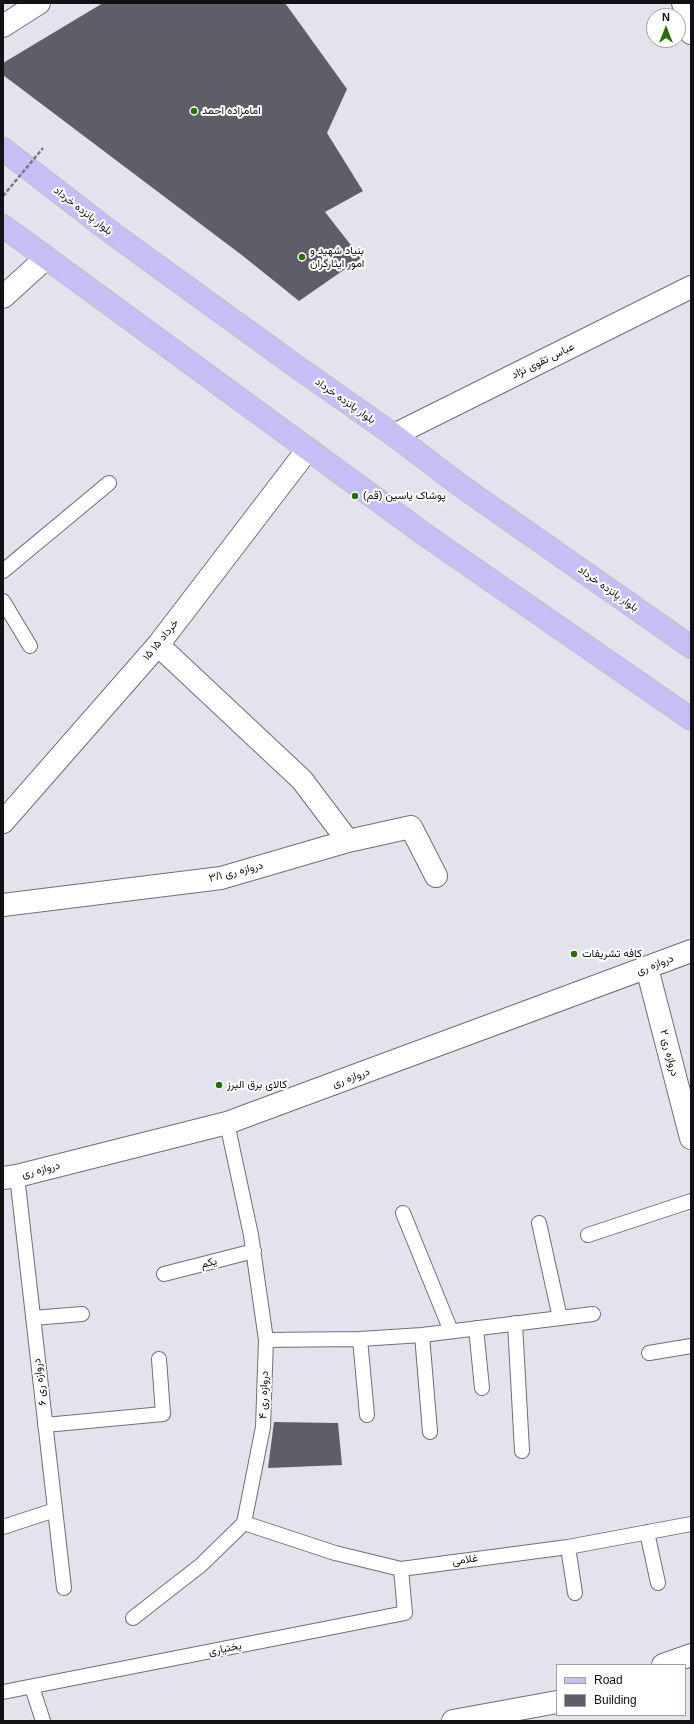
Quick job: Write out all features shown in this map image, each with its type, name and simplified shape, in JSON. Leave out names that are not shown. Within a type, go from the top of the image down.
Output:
[{"type":"main road","name":"بلوار پانزده خرداد","points":[[3,149],[112,233],[290,362],[394,435],[461,486],[691,647]]},
{"type":"main road","points":[[3,226],[424,534],[691,719]]},
{"type":"street","points":[[3,26],[39,3]]},
{"type":"street","points":[[683,3],[691,33]]},
{"type":"street","points":[[3,297],[46,258]]},
{"type":"street","name":"عباس تقوی نژاد","points":[[394,435],[691,287]]},
{"type":"street","name":"۱۵ خرداد ۱۵","points":[[3,822],[158,645],[308,449]]},
{"type":"street","points":[[158,645],[302,780],[348,841]]},
{"type":"street","name":"دروازه ری ۳/۱","points":[[3,904],[221,878],[348,841],[411,827],[436,876]]},
{"type":"street","name":"دروازه ری","points":[[10,1177],[227,1123],[691,951]]},
{"type":"street","name":"دروازه ری ۲","points":[[647,968],[691,1138]]},
{"type":"street","points":[[666,1664],[691,1655]]},
{"type":"street","points":[[453,1721],[556,1702]]},
{"type":"lane","points":[[3,571],[109,483]]},
{"type":"lane","points":[[3,601],[30,646]]},
{"type":"lane","name":"دروازه ری ۴","points":[[227,1123],[252,1235],[266,1340],[263,1427],[244,1523]]},
{"type":"lane","name":"دروازه ری ۶","points":[[10,1177],[33,1318],[64,1588]]},
{"type":"lane","points":[[588,1235],[691,1201]]},
{"type":"lane","points":[[404,1213],[451,1331]]},
{"type":"lane","points":[[539,1223],[560,1318]]},
{"type":"lane","name":"یکم","points":[[164,1274],[254,1251]]},
{"type":"lane","points":[[33,1318],[82,1314]]},
{"type":"lane","points":[[266,1340],[360,1339],[422,1335],[593,1314]]},
{"type":"lane","points":[[515,1323],[522,1451]]},
{"type":"lane","points":[[476,1328],[482,1388]]},
{"type":"lane","points":[[422,1335],[430,1432]]},
{"type":"lane","points":[[360,1339],[367,1415]]},
{"type":"lane","points":[[649,1353],[691,1346]]},
{"type":"lane","points":[[46,1425],[163,1414],[159,1359]]},
{"type":"lane","points":[[3,1527],[55,1510]]},
{"type":"lane","points":[[133,1618],[201,1565],[244,1523]]},
{"type":"lane","name":"غلامی","points":[[244,1523],[335,1553],[401,1569],[568,1547],[691,1524]]},
{"type":"lane","points":[[647,1532],[658,1583]]},
{"type":"lane","points":[[568,1547],[575,1593]]},
{"type":"lane","name":"بختیاری","points":[[3,1692],[405,1613],[401,1569]]},
{"type":"lane","points":[[32,1687],[43,1721]]},
{"type":"path","points":[[3,196],[43,148]]},
{"type":"building","name":"امامزاده احمد","points":[[103,3],[285,3],[347,89],[327,133],[363,191],[325,212],[361,258],[299,301],[243,256],[3,75],[3,63]]},
{"type":"building","points":[[274,1422],[338,1423],[342,1465],[268,1468]]},
{"type":"place","name":"امامزاده احمد","points":[[194,111]]},
{"type":"place","name":"بنیاد شهید و امور ایثارگران","points":[[302,257]]},
{"type":"place","name":"پوشاک یاسین (قم)","points":[[355,496]]},
{"type":"place","name":"کافه تشریفات","points":[[574,954]]},
{"type":"place","name":"کالای برق البرز","points":[[219,1085]]}]
